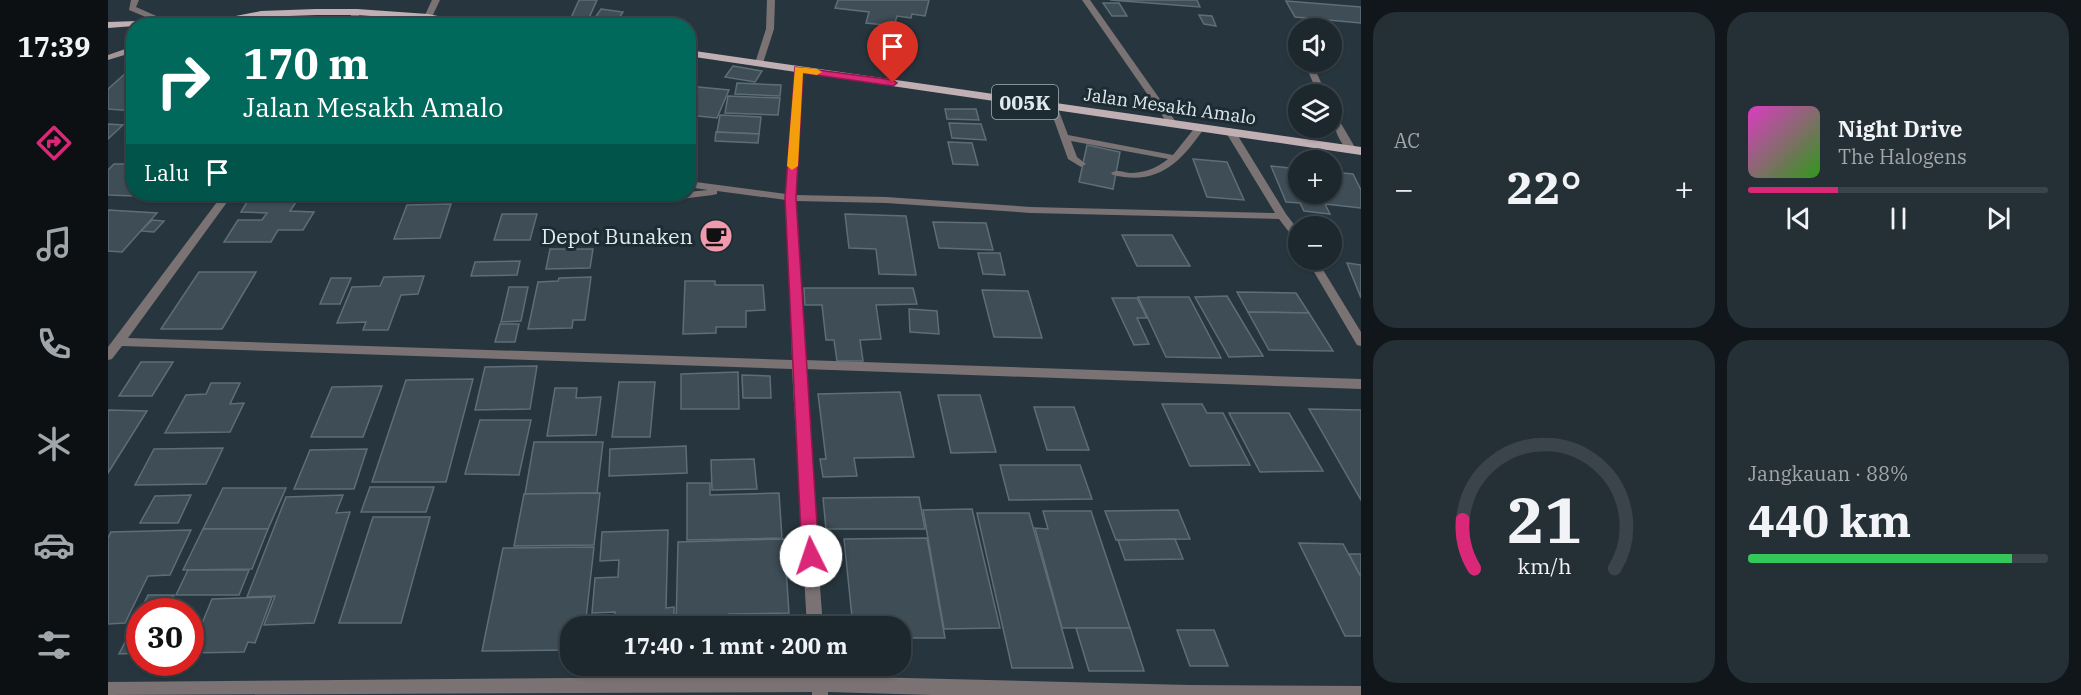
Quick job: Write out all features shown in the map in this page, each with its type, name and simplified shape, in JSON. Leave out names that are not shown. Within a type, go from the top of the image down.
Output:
[{"type":"main road","points":[[241,18],[261,14],[357,12],[434,18]]},
{"type":"main road","points":[[108,25],[126,24]]},
{"type":"main road","points":[[108,58],[126,52]]},
{"type":"main road","name":"Jalan Mesakh Amalo","points":[[696,54],[1356,150]]},
{"type":"street","points":[[135,0],[132,8],[156,18]]},
{"type":"street","points":[[428,17],[436,0]]},
{"type":"street","points":[[759,63],[770,30],[771,0]]},
{"type":"street","points":[[1086,0],[1171,122]]},
{"type":"street","points":[[354,18],[357,12]]},
{"type":"street","points":[[798,69],[791,198],[798,366],[814,616]]},
{"type":"street","points":[[1053,106],[1073,159],[1081,164]]},
{"type":"street","points":[[1116,173],[1127,176],[1147,176],[1185,151],[1200,127]]},
{"type":"street","points":[[1342,130],[1356,150]]},
{"type":"street","points":[[1230,131],[1288,224]]},
{"type":"street","points":[[1065,137],[1176,158]]},
{"type":"street","points":[[696,186],[791,198],[886,200],[1031,210],[1282,216]]},
{"type":"street","points":[[696,194],[720,190]]},
{"type":"street","points":[[108,356],[223,201]]},
{"type":"street","points":[[1318,270],[1361,342]]},
{"type":"street","points":[[118,342],[798,366],[1072,371],[1361,384]]},
{"type":"street","points":[[108,690],[819,690],[1361,694]]},
{"type":"building","points":[[579,0],[597,0],[589,18],[571,18]]},
{"type":"building","points":[[838,0],[929,0],[925,16],[912,14],[911,18],[897,16],[894,26],[866,23],[869,12],[835,8]]},
{"type":"building","points":[[1110,0],[1197,0],[1200,7]]},
{"type":"building","points":[[1286,1],[1361,7],[1361,23],[1342,21],[1342,18],[1295,17]]},
{"type":"building","points":[[1103,3],[1119,3],[1127,16],[1112,16]]},
{"type":"building","points":[[601,9],[623,12],[619,18],[595,18]]},
{"type":"building","points":[[1199,15],[1212,16],[1216,26],[1204,24]]},
{"type":"building","points":[[733,66],[762,71],[755,82],[725,77]]},
{"type":"building","points":[[126,73],[126,110],[108,109],[108,89]]},
{"type":"building","points":[[737,83],[781,85],[780,96],[735,94]]},
{"type":"building","points":[[696,87],[729,90],[717,118],[696,116]]},
{"type":"building","points":[[728,96],[780,98],[778,115],[725,113]]},
{"type":"building","points":[[945,109],[976,109],[979,120],[947,119]]},
{"type":"building","points":[[720,115],[761,117],[759,134],[717,132]]},
{"type":"building","points":[[949,123],[981,124],[986,140],[952,138]]},
{"type":"building","points":[[108,124],[123,125],[108,139]]},
{"type":"building","points":[[716,132],[759,134],[758,143],[715,141]]},
{"type":"building","points":[[948,142],[972,143],[978,165],[953,164]]},
{"type":"building","points":[[1087,145],[1120,152],[1113,189],[1079,182]]},
{"type":"building","points":[[1193,159],[1227,162],[1244,200],[1207,197]]},
{"type":"building","points":[[114,164],[126,164],[126,196],[108,195],[108,170]]},
{"type":"building","points":[[1271,166],[1288,168],[1288,202]]},
{"type":"building","points":[[1342,173],[1353,174],[1361,190],[1361,208],[1325,204],[1342,204]]},
{"type":"building","points":[[247,202],[296,202],[290,211],[314,212],[303,230],[278,230],[271,242],[224,242],[238,220],[262,220],[267,213],[241,212]]},
{"type":"building","points":[[451,204],[440,238],[394,239],[407,205]]},
{"type":"building","points":[[1300,204],[1325,204],[1330,214],[1304,211]]},
{"type":"building","points":[[108,210],[157,213],[122,252],[108,251]]},
{"type":"building","points":[[502,214],[537,214],[530,240],[494,240]]},
{"type":"building","points":[[845,214],[906,216],[916,275],[879,274],[876,249],[849,248]]},
{"type":"building","points":[[152,220],[164,221],[154,232],[141,231]]},
{"type":"building","points":[[933,222],[986,223],[993,250],[939,248]]},
{"type":"building","points":[[1122,235],[1172,235],[1190,266],[1137,266]]},
{"type":"building","points":[[550,249],[593,249],[590,268],[546,269]]},
{"type":"building","points":[[978,253],[1000,253],[1005,275],[983,274]]},
{"type":"building","points":[[520,261],[517,275],[471,276],[475,262]]},
{"type":"building","points":[[1347,263],[1361,265],[1361,298]]},
{"type":"building","points":[[199,272],[256,272],[222,329],[161,329]]},
{"type":"building","points":[[424,276],[418,294],[401,295],[388,330],[363,330],[366,322],[337,323],[352,287],[380,286],[384,277]]},
{"type":"building","points":[[591,277],[585,320],[573,320],[572,328],[528,329],[538,282],[558,281],[559,278]]},
{"type":"building","points":[[331,278],[351,278],[340,304],[320,304]]},
{"type":"building","points":[[685,281],[715,281],[715,285],[763,285],[765,310],[746,311],[746,327],[716,327],[716,333],[683,334]]},
{"type":"building","points":[[509,287],[528,287],[521,321],[501,322]]},
{"type":"building","points":[[804,288],[913,288],[917,304],[876,305],[881,339],[860,340],[863,361],[837,361],[834,340],[826,340],[822,305],[805,305]]},
{"type":"building","points":[[982,290],[1028,291],[1042,338],[994,337]]},
{"type":"building","points":[[1237,292],[1296,293],[1309,313],[1248,312]]},
{"type":"building","points":[[1227,296],[1263,356],[1229,357],[1195,297]]},
{"type":"building","points":[[1138,297],[1189,297],[1221,358],[1166,357]]},
{"type":"building","points":[[1112,298],[1137,298],[1147,318],[1137,318],[1149,344],[1134,345]]},
{"type":"building","points":[[909,309],[937,311],[939,334],[910,332]]},
{"type":"building","points":[[1248,312],[1309,313],[1333,351],[1269,350]]},
{"type":"building","points":[[500,324],[519,324],[515,342],[495,342]]},
{"type":"building","points":[[141,362],[173,362],[152,396],[119,396]]},
{"type":"building","points":[[537,366],[530,409],[475,410],[485,367]]},
{"type":"building","points":[[738,372],[739,409],[681,409],[681,374]]},
{"type":"building","points":[[742,375],[770,376],[771,398],[743,398]]},
{"type":"building","points":[[473,379],[446,482],[372,482],[406,380]]},
{"type":"building","points":[[619,382],[655,382],[650,437],[612,437]]},
{"type":"building","points":[[211,383],[240,383],[230,404],[244,403],[230,432],[165,433],[186,395],[206,394]]},
{"type":"building","points":[[382,386],[363,437],[311,437],[332,387]]},
{"type":"building","points":[[555,388],[577,388],[576,398],[601,397],[596,435],[547,436]]},
{"type":"building","points":[[900,392],[914,457],[854,458],[857,476],[823,477],[820,459],[826,459],[818,394]]},
{"type":"building","points":[[938,395],[980,395],[996,452],[951,453]]},
{"type":"building","points":[[1162,404],[1202,404],[1207,413],[1223,413],[1250,465],[1190,466]]},
{"type":"building","points":[[1034,407],[1074,407],[1089,450],[1047,450]]},
{"type":"building","points":[[1309,409],[1361,410],[1361,500]]},
{"type":"building","points":[[108,410],[147,411],[108,473]]},
{"type":"building","points":[[1229,413],[1289,413],[1323,471],[1260,472]]},
{"type":"building","points":[[480,420],[531,420],[519,475],[465,474]]},
{"type":"building","points":[[534,442],[603,442],[597,493],[525,494]]},
{"type":"building","points":[[686,446],[687,473],[609,476],[610,449]]},
{"type":"building","points":[[223,448],[206,484],[135,485],[154,449]]},
{"type":"building","points":[[367,449],[354,489],[294,489],[310,450]]},
{"type":"building","points":[[754,459],[757,489],[712,490],[711,460]]},
{"type":"building","points":[[1000,465],[1080,465],[1092,499],[1009,500]]},
{"type":"building","points":[[687,483],[710,483],[710,495],[779,493],[782,538],[687,540]]},
{"type":"building","points":[[370,487],[434,487],[426,512],[361,512]]},
{"type":"building","points":[[223,488],[286,488],[268,529],[203,529]]},
{"type":"building","points":[[600,493],[594,545],[514,546],[524,494]]},
{"type":"building","points":[[191,495],[178,523],[140,523],[155,496]]},
{"type":"building","points":[[343,495],[336,513],[350,512],[314,623],[264,625],[275,596],[247,597],[286,497]]},
{"type":"building","points":[[919,497],[925,529],[826,529],[823,498]]},
{"type":"building","points":[[972,509],[1000,628],[944,629],[923,510]]},
{"type":"building","points":[[1178,510],[1190,539],[1116,540],[1105,511]]},
{"type":"building","points":[[1043,511],[1091,511],[1130,628],[1062,628],[1035,528],[1048,529]]},
{"type":"building","points":[[977,513],[1029,513],[1073,668],[1012,668]]},
{"type":"building","points":[[373,517],[430,517],[401,623],[339,623]]},
{"type":"building","points":[[203,529],[268,529],[252,569],[183,570]]},
{"type":"building","points":[[191,530],[170,575],[148,576],[137,598],[126,598],[125,623],[108,624],[108,538],[111,532]]},
{"type":"building","points":[[668,530],[666,608],[674,607],[674,616],[615,616],[615,612],[592,613],[595,578],[618,577],[619,560],[600,561],[602,532]]},
{"type":"building","points":[[927,538],[945,638],[911,638],[911,616],[852,616],[844,539]]},
{"type":"building","points":[[784,539],[789,613],[676,616],[678,542]]},
{"type":"building","points":[[1175,539],[1183,559],[1125,560],[1118,540]]},
{"type":"building","points":[[1299,543],[1343,544],[1361,577],[1361,636],[1345,636]]},
{"type":"building","points":[[594,547],[586,616],[560,616],[560,650],[482,651],[503,548]]},
{"type":"building","points":[[1349,554],[1361,554],[1361,577]]},
{"type":"building","points":[[188,570],[249,570],[239,595],[176,595]]},
{"type":"building","points":[[148,595],[174,595],[173,598],[147,598]]},
{"type":"building","points":[[272,597],[255,643],[248,642],[244,652],[204,653],[204,619],[212,599]]},
{"type":"building","points":[[1076,628],[1130,628],[1144,671],[1089,671]]},
{"type":"building","points":[[1177,630],[1214,630],[1228,666],[1190,666]]},
{"type":"building","points":[[126,640],[126,654],[119,654]]},
{"type":"slow traffic","points":[[792,166],[798,69],[817,72]]},
{"type":"place","name":"Depot Bunaken","points":[[716,236]]},
{"type":"route","points":[[811,556],[798,366],[791,198],[798,69],[893,83]]}]
